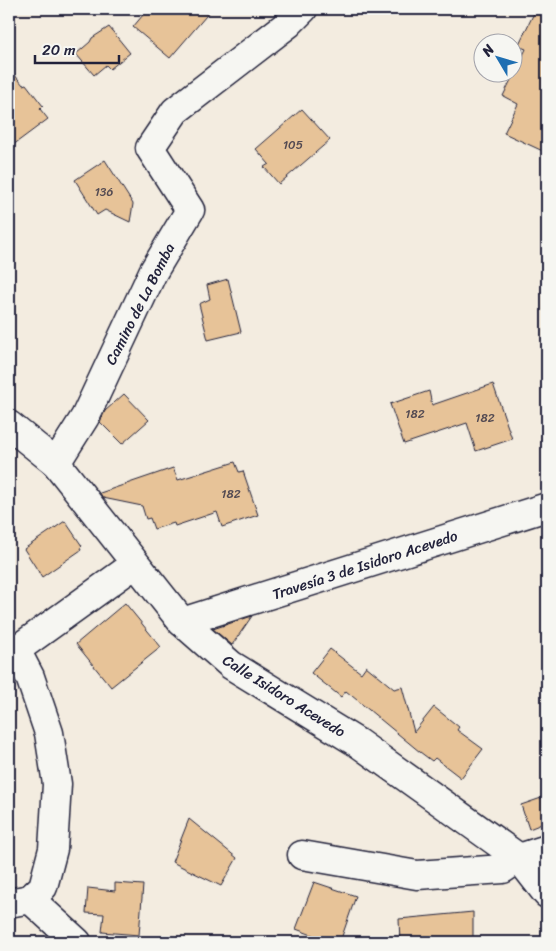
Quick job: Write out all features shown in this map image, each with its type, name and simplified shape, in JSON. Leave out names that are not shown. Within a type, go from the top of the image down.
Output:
[{"type":"street","name":"Camino de La Bomba","points":[[56,463],[85,417],[152,272],[190,210],[150,148],[175,111],[288,24],[303,9]]},
{"type":"street","name":"Calle Isidoro Acevedo","points":[[9,425],[56,463],[134,564],[182,622],[231,665],[358,743],[518,858],[547,894]]},
{"type":"street","name":"Travesía 3 de Isidoro Acevedo","points":[[182,622],[547,507]]},
{"type":"street","points":[[77,942],[19,901],[43,887],[53,849],[57,784],[49,733],[30,677],[12,646],[134,564]]},
{"type":"street","points":[[302,855],[417,875],[503,869],[518,858],[547,849]]},
{"type":"building","points":[[148,9],[212,9],[170,58],[133,27]]},
{"type":"building","points":[[536,9],[547,9],[547,153],[504,133],[518,104],[503,96],[510,82],[524,82],[524,53],[526,49],[524,48],[524,34]]},
{"type":"building","points":[[109,27],[130,53],[110,69],[106,65],[94,75],[76,54],[92,38]]},
{"type":"building","points":[[9,68],[23,85],[26,84],[43,106],[40,109],[48,119],[9,148]]},
{"type":"building","points":[[302,109],[330,140],[279,184],[264,167],[269,164],[256,149]]},
{"type":"building","points":[[105,160],[133,204],[130,222],[105,210],[97,215],[75,180]]},
{"type":"building","points":[[228,279],[241,332],[208,340],[199,304],[210,299],[207,285]]},
{"type":"building","points":[[493,384],[512,439],[476,451],[467,423],[404,444],[390,404],[429,391],[432,405]]},
{"type":"building","points":[[124,394],[149,420],[122,444],[100,422],[105,411]]},
{"type":"building","points":[[235,462],[239,472],[243,471],[258,515],[222,527],[217,512],[175,526],[174,523],[154,529],[150,518],[146,519],[142,506],[103,498],[100,493],[173,468],[178,480]]},
{"type":"building","points":[[65,521],[82,546],[81,550],[42,577],[24,549]]},
{"type":"building","points":[[125,603],[161,647],[111,687],[76,644]]},
{"type":"building","points":[[252,616],[232,645],[213,629]]},
{"type":"building","points":[[330,649],[361,673],[366,666],[394,689],[402,687],[414,732],[434,707],[459,727],[457,730],[483,749],[461,778],[435,758],[432,761],[420,752],[346,691],[341,697],[311,673]]},
{"type":"building","points":[[547,796],[547,822],[529,829],[521,805]]},
{"type":"building","points":[[189,819],[237,858],[221,886],[172,862]]},
{"type":"building","points":[[314,882],[356,896],[340,942],[331,942],[296,929]]},
{"type":"building","points":[[115,883],[143,885],[139,935],[102,932],[104,914],[86,913],[88,888],[115,891]]},
{"type":"building","points":[[473,912],[473,942],[400,942],[399,919]]}]
